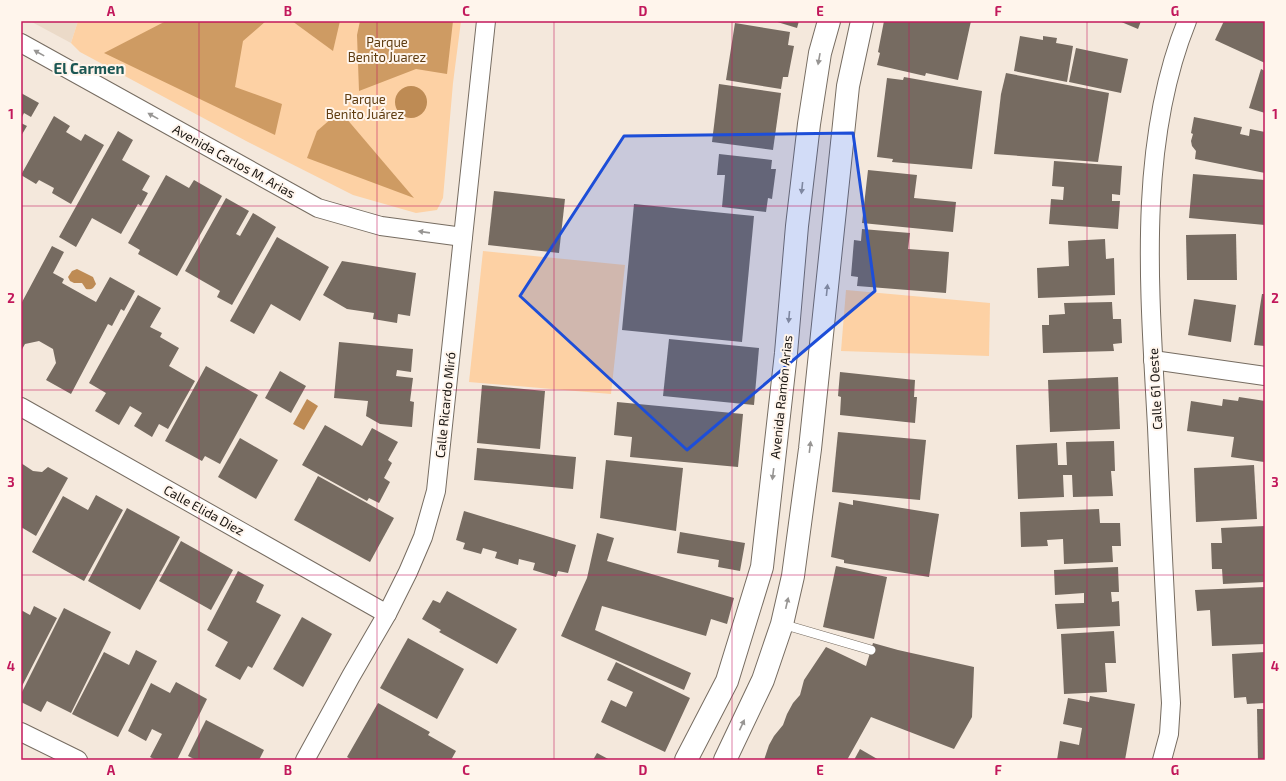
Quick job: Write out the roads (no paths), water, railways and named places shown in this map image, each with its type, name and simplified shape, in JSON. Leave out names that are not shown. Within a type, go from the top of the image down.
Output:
[{"type":"main road","name":"Avenida Ramón Arias","points":[[686,760],[727,681],[762,567],[786,353],[797,226],[809,124],[820,53],[829,21]]},
{"type":"main road","points":[[725,760],[763,680],[782,624],[793,576],[810,449],[848,86],[862,21]]},
{"type":"main road","points":[[786,353],[820,356]]},
{"type":"street","name":"Calle Ricardo Miró","points":[[305,760],[350,676],[387,614],[408,572],[423,537],[436,491],[486,21]]},
{"type":"street","name":"Calle 61 Oeste","points":[[1162,760],[1169,734],[1171,703],[1153,360],[1149,228],[1154,164],[1161,105],[1172,64],[1187,21]]},
{"type":"street","name":"Avenida Carlos M. Arias","points":[[21,43],[318,208],[381,226],[463,236]]},
{"type":"street","points":[[1153,360],[1265,376]]},
{"type":"street","name":"Calle Elida Diez","points":[[21,408],[387,614]]},
{"type":"street","points":[[21,732],[78,760]]},
{"type":"lane","points":[[782,624],[871,650]]},
{"type":"district","name":"El Carmen","points":[[89,68]]},
{"type":"park label","name":"Parque Benito Juarez","points":[[387,50]]},
{"type":"park label","name":"Parque Benito Juárez","points":[[365,106]]}]
